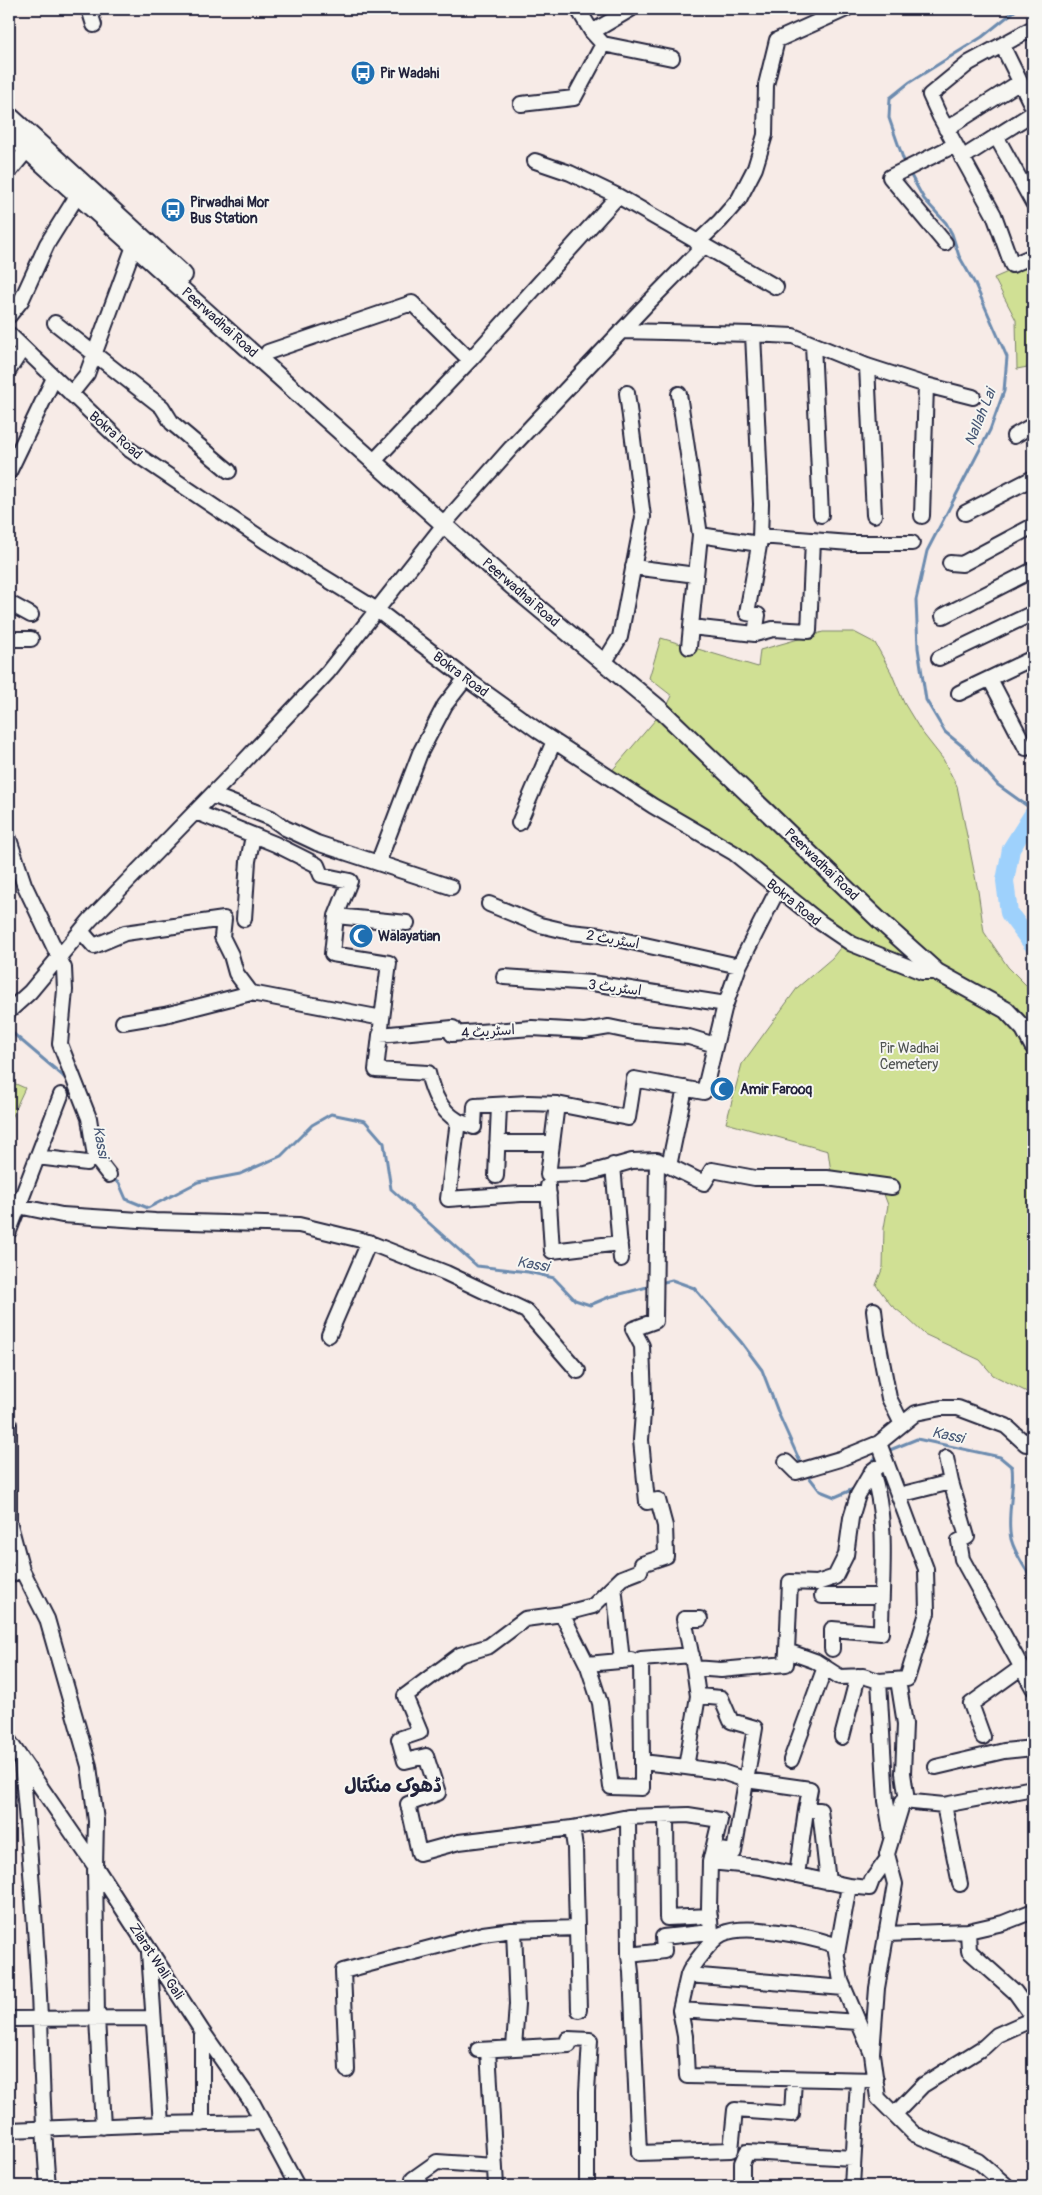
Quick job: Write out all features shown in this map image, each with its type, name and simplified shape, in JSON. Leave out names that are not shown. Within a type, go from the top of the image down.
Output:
[{"type":"main road","points":[[9,115],[268,352],[378,458]]},
{"type":"main road","name":"Peerwadhai Road","points":[[9,134],[77,196],[378,458],[447,521],[512,586],[661,710],[878,919],[937,972],[1006,1010],[1024,1029],[1033,1046]]},
{"type":"street","points":[[89,9],[94,25]]},
{"type":"street","points":[[578,9],[592,32],[603,44],[672,58]]},
{"type":"street","points":[[592,32],[629,9]]},
{"type":"street","points":[[9,1011],[30,992],[81,931],[328,672],[447,521],[510,448],[621,331],[700,245],[739,199],[754,168],[765,135],[766,85],[777,40],[846,9]]},
{"type":"street","points":[[1033,28],[969,63],[930,95],[946,129],[994,215],[1012,265],[1033,256]]},
{"type":"street","points":[[521,104],[574,98],[603,44]]},
{"type":"street","points":[[1002,45],[1033,108]]},
{"type":"street","points":[[946,129],[1020,82]]},
{"type":"street","points":[[945,244],[890,177],[907,168],[959,152],[996,136],[1033,113]]},
{"type":"street","points":[[996,136],[1033,203]]},
{"type":"street","points":[[9,172],[27,150]]},
{"type":"street","points":[[535,161],[570,173],[618,196],[700,245],[776,287]]},
{"type":"street","points":[[9,316],[21,301],[47,244],[77,196]]},
{"type":"street","points":[[378,458],[470,360],[618,196]]},
{"type":"street","points":[[71,394],[88,374],[134,246]]},
{"type":"street","points":[[268,352],[412,303],[470,360]]},
{"type":"street","points":[[55,323],[162,406],[172,423],[229,471]]},
{"type":"street","points":[[621,331],[793,336],[867,366],[926,385],[973,397]]},
{"type":"street","name":"Bokra Road","points":[[9,334],[130,450],[265,541],[377,610],[466,678],[554,741],[653,806],[734,854],[821,923],[852,944],[922,972],[937,972]]},
{"type":"street","points":[[753,334],[761,504],[760,540],[747,613],[758,615],[755,634]]},
{"type":"street","points":[[812,344],[821,515]]},
{"type":"street","points":[[9,370],[23,348]]},
{"type":"street","points":[[867,366],[874,515]]},
{"type":"street","points":[[9,472],[54,378]]},
{"type":"street","points":[[922,516],[926,385]]},
{"type":"street","points":[[602,661],[620,637],[643,517],[627,393]]},
{"type":"street","points":[[679,394],[700,535],[689,647]]},
{"type":"street","points":[[1014,436],[1033,426]]},
{"type":"street","points":[[965,513],[1033,478]]},
{"type":"street","points":[[950,563],[962,564],[1033,526]]},
{"type":"street","points":[[700,535],[760,540],[912,543]]},
{"type":"street","points":[[691,627],[755,634],[773,629],[809,631],[813,540]]},
{"type":"street","points":[[634,567],[696,575]]},
{"type":"street","points":[[943,616],[1033,570]]},
{"type":"street","points":[[9,603],[31,615]]},
{"type":"street","points":[[939,658],[1033,613]]},
{"type":"street","points":[[9,639],[31,640]]},
{"type":"street","points":[[959,693],[1033,658]]},
{"type":"street","points":[[378,863],[420,754],[445,705],[466,678]]},
{"type":"street","points":[[990,679],[1026,748]]},
{"type":"street","points":[[519,823],[554,741]]},
{"type":"street","points":[[212,795],[270,818],[285,828],[317,843],[451,887]]},
{"type":"street","points":[[196,812],[317,865],[321,874],[350,882],[336,916],[332,954],[389,963],[376,1070],[428,1073],[433,1092],[445,1114],[458,1122],[474,1127],[475,1106],[528,1103],[557,1104],[628,1118],[634,1078],[704,1092],[726,1004],[739,966],[778,889]]},
{"type":"street","points":[[244,920],[248,861],[254,836]]},
{"type":"street","points":[[9,839],[24,884],[48,938],[60,957],[64,968],[66,988],[60,1044],[89,1118],[95,1156],[109,1175]]},
{"type":"street","name":"اسٹریٹ 2","points":[[489,904],[540,925],[570,932],[600,935],[739,966]]},
{"type":"street","points":[[336,916],[407,923]]},
{"type":"street","points":[[81,931],[94,946],[125,933],[224,920],[222,937],[232,955],[236,973],[251,993]]},
{"type":"street","name":"اسٹریٹ 3","points":[[504,977],[592,983],[726,1004]]},
{"type":"street","points":[[123,1022],[165,1015],[251,993],[382,1018]]},
{"type":"street","name":"اسٹریٹ 4","points":[[380,1035],[453,1028],[452,1034],[532,1028],[585,1030],[609,1027],[633,1032],[653,1032],[688,1037],[715,1045]]},
{"type":"street","points":[[629,1955],[664,1951],[663,1937],[712,1932],[710,1916],[711,1855],[720,1820],[688,1815],[628,1816],[572,1828],[459,1842],[419,1853],[408,1804],[438,1793],[426,1756],[405,1761],[399,1739],[420,1732],[405,1696],[460,1655],[489,1646],[525,1620],[562,1614],[593,1606],[622,1578],[640,1571],[642,1564],[666,1556],[665,1526],[658,1500],[647,1502],[641,1440],[644,1398],[642,1346],[633,1329],[655,1321],[663,1163],[685,1088]]},
{"type":"street","points":[[9,1231],[61,1096]]},
{"type":"street","points":[[557,1104],[548,1175],[552,1251],[620,1243]]},
{"type":"street","points":[[496,1176],[499,1106]]},
{"type":"street","points":[[458,1122],[448,1199],[549,1194]]},
{"type":"street","points":[[498,1143],[552,1143]]},
{"type":"street","points":[[37,1157],[87,1163]]},
{"type":"street","points":[[548,1175],[586,1174],[632,1161],[663,1163],[704,1182],[712,1170],[755,1178],[827,1178],[892,1187]]},
{"type":"street","points":[[613,1165],[621,1258]]},
{"type":"street","points":[[18,1206],[62,1215],[299,1225],[369,1242],[446,1273],[526,1311],[578,1371]]},
{"type":"street","points":[[329,1335],[369,1242]]},
{"type":"street","points":[[874,1310],[889,1398],[902,1424]]},
{"type":"street","points":[[791,1467],[811,1468],[879,1443],[916,1414],[941,1408],[958,1408],[1006,1426],[1026,1444],[1033,1437]]},
{"type":"street","points":[[9,1424],[9,1521],[22,1570],[47,1619],[89,1766],[96,1821],[97,2018],[104,2127]]},
{"type":"street","points":[[787,1651],[815,1661],[840,1677],[858,1676],[879,1681],[907,1679],[927,1613],[926,1569],[879,1443]]},
{"type":"street","points":[[946,1458],[967,1536],[959,1541],[962,1559],[1033,1688]]},
{"type":"street","points":[[587,1664],[641,1659],[693,1662],[721,1670],[786,1664],[790,1582],[817,1583],[835,1577],[846,1555],[851,1518],[858,1495],[872,1471],[886,1460]]},
{"type":"street","points":[[832,1649],[832,1629],[881,1633],[882,1538],[878,1492],[872,1471]]},
{"type":"street","points":[[898,1495],[951,1482]]},
{"type":"street","points":[[9,1575],[22,1570]]},
{"type":"street","points":[[614,1586],[622,1661]]},
{"type":"street","points":[[822,1596],[881,1596]]},
{"type":"street","points":[[562,1614],[587,1664],[600,1703],[611,1787],[642,1788],[641,1659]]},
{"type":"street","points":[[686,1767],[698,1696],[684,1620],[700,1620]]},
{"type":"street","points":[[791,1760],[825,1667]]},
{"type":"street","points":[[983,1737],[971,1704],[1022,1667]]},
{"type":"street","points":[[842,1737],[858,1676]]},
{"type":"street","points":[[898,1680],[905,1724],[903,1773],[907,1801]]},
{"type":"street","points":[[879,1681],[886,1801],[892,1837]]},
{"type":"street","points":[[698,1696],[721,1698],[731,1721],[755,1728],[734,1852],[711,1855]]},
{"type":"street","name":"Ziarat Wali Gali","points":[[9,1741],[95,1866],[202,2031],[253,2104],[297,2186]]},
{"type":"street","points":[[936,1767],[1004,1751],[1033,1748]]},
{"type":"street","points":[[22,1761],[33,1888],[40,2020],[43,2129],[48,2186]]},
{"type":"street","points":[[642,1762],[722,1772],[746,1780],[810,1789],[796,1875]]},
{"type":"street","points":[[1007,2186],[978,2160],[914,2134],[878,2098],[872,2054],[877,1988],[895,1884],[886,1854],[903,1801],[944,1805],[1033,1788]]},
{"type":"street","points":[[944,1805],[960,1884]]},
{"type":"street","points":[[806,1810],[820,1810],[828,1882]]},
{"type":"street","points":[[628,1816],[629,1955],[639,2154],[731,2150],[735,2110],[792,2114],[794,2079]]},
{"type":"street","points":[[666,1816],[668,1918],[710,1916]]},
{"type":"street","points":[[572,1828],[575,1848],[579,2010]]},
{"type":"street","points":[[711,1855],[828,1882],[869,1888],[872,1880],[888,1858]]},
{"type":"street","points":[[836,1954],[849,1886]]},
{"type":"street","points":[[886,1934],[968,1931],[1003,1924],[1033,1911]]},
{"type":"street","points":[[347,2070],[343,1971],[483,1934],[514,1930],[577,1928]]},
{"type":"street","points":[[872,2054],[844,1988],[835,1945],[810,1936],[749,1929],[721,1934],[691,1965],[680,2010],[685,2036],[687,2076],[876,2080]]},
{"type":"street","points":[[514,1930],[517,1998],[514,2048]]},
{"type":"street","points":[[895,2114],[923,2085],[984,2047],[997,2035],[1033,2018],[1015,1992],[969,1951],[968,1931]]},
{"type":"street","points":[[149,1950],[161,2124]]},
{"type":"street","points":[[688,1975],[844,1988]]},
{"type":"street","points":[[680,2010],[858,2022]]},
{"type":"street","points":[[9,2019],[153,2018]]},
{"type":"street","points":[[202,2031],[202,2124]]},
{"type":"street","points":[[496,2186],[483,2050],[569,2045],[568,2039],[590,2040],[587,2092],[586,2186]]},
{"type":"street","points":[[852,2186],[858,2080]]},
{"type":"street","points":[[9,2130],[262,2122]]},
{"type":"street","points":[[742,2186],[742,2163],[747,2152],[853,2158]]},
{"type":"street","points":[[414,2186],[413,2179],[438,2162],[494,2166]]},
{"type":"green space","points":[[1033,261],[1033,366],[1017,369],[1016,320],[994,278]]},
{"type":"green space","name":"Pir Wadhai Cemetery","points":[[823,632],[854,632],[875,643],[891,672],[904,703],[921,731],[943,759],[957,786],[978,891],[984,932],[1008,967],[1033,992],[1033,1395],[993,1375],[980,1360],[924,1334],[891,1305],[876,1285],[883,1267],[884,1228],[888,1205],[882,1189],[832,1179],[828,1151],[726,1123],[742,1064],[798,987],[832,958],[848,938],[610,773],[667,706],[672,696],[649,678],[661,638],[758,667],[760,650]]},
{"type":"green space","points":[[9,1081],[25,1088],[10,1120],[9,1120]]},
{"type":"waterway","name":"Nallah Lai","points":[[715,9],[752,11],[758,9]]},
{"type":"waterway","name":"Nallah Lai","points":[[905,164],[889,118],[890,98],[910,82],[982,37],[1017,9]]},
{"type":"waterway","name":"Nallah Lai","points":[[909,172],[924,199],[946,223],[952,234],[959,256],[975,284],[1007,357],[1004,391],[990,430],[927,551],[916,600],[918,648],[926,700],[945,732],[966,749],[998,785],[1033,810]]},
{"type":"waterway","points":[[1033,814],[1011,849],[1005,881],[1009,913],[1033,945]]},
{"type":"waterway","name":"Kassi","points":[[9,1030],[70,1084]]},
{"type":"waterway","name":"Kassi","points":[[112,1179],[119,1183],[126,1199],[148,1208],[198,1182],[240,1174],[281,1156],[312,1125],[331,1114],[365,1121],[384,1143],[391,1189],[477,1266],[528,1272],[554,1278],[575,1300],[590,1305],[609,1297],[651,1286]]},
{"type":"waterway","name":"Kassi","points":[[660,1283],[672,1280],[694,1288],[741,1342],[762,1370],[802,1466]]},
{"type":"waterway","name":"Kassi","points":[[885,1452],[917,1439],[1000,1457],[1012,1467],[1009,1521],[1011,1539],[1033,1581]]},
{"type":"waterway","name":"Kassi","points":[[870,1464],[879,1454]]},
{"type":"waterway","name":"Kassi","points":[[806,1473],[820,1491],[835,1497],[856,1488]]},
{"type":"place","name":"Pir Wadahi","points":[[363,73]]},
{"type":"place","name":"Pirwadhai Mor Bus Station","points":[[173,210]]},
{"type":"place","name":"Walayatian","points":[[361,936]]},
{"type":"place","name":"Amir Farooq","points":[[722,1089]]},
{"type":"district","name":"ڈھوک منگتال","points":[[393,1785]]}]
